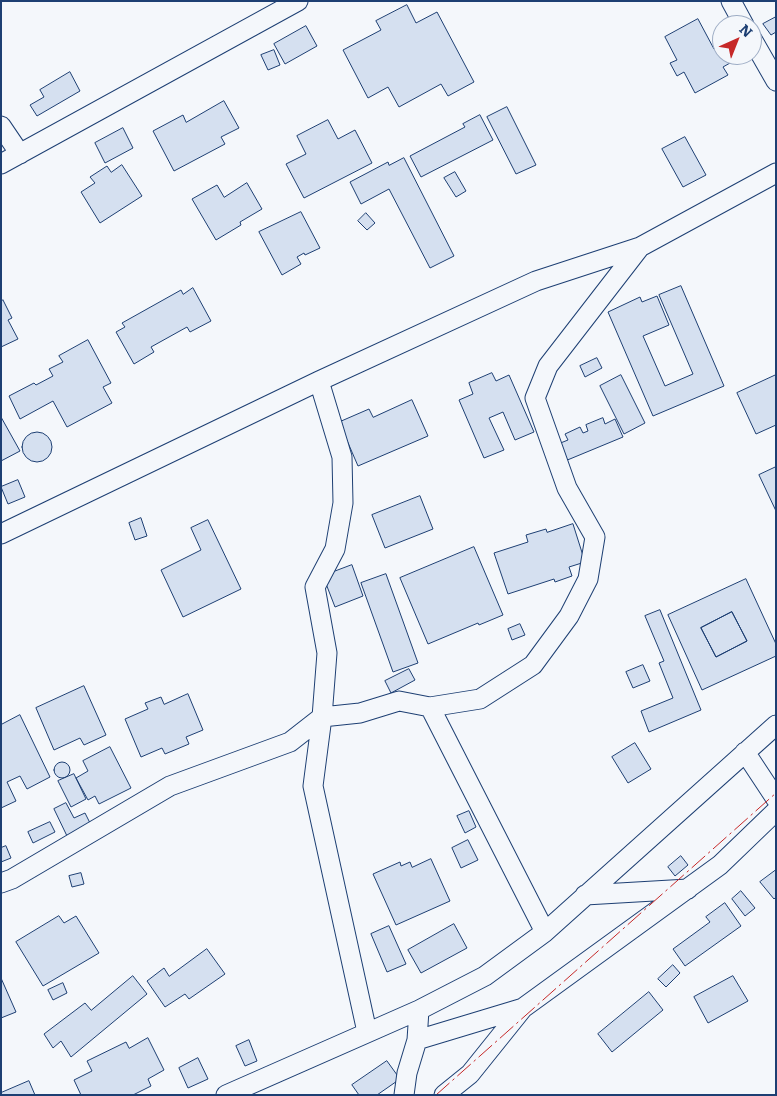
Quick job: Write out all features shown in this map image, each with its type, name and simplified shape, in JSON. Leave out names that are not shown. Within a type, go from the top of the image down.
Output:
[{"type":"street","points":[[1,164],[276,6],[298,1]]},
{"type":"street","points":[[731,1],[739,15]]},
{"type":"street","points":[[762,56],[776,81]]},
{"type":"street","points":[[1,126],[20,154]]},
{"type":"street","points":[[1,534],[319,380],[536,281],[640,248],[776,173]]},
{"type":"street","points":[[1,883],[12,879],[170,786],[290,742],[322,717],[360,712],[399,700],[430,707],[480,699],[533,665],[569,616],[588,579],[595,537],[567,488],[535,398],[548,366],[640,248]]},
{"type":"street","points":[[319,380],[342,457],[343,503],[335,549],[315,587],[328,654],[313,786],[367,1032]]},
{"type":"street","points":[[430,707],[545,932]]},
{"type":"street","points":[[226,1095],[419,1010],[485,976],[519,953],[545,932],[776,725]]},
{"type":"street","points":[[745,752],[776,799]]},
{"type":"street","points":[[444,1095],[470,1074],[523,1008],[720,865],[776,811]]},
{"type":"street","points":[[585,896],[688,889]]},
{"type":"street","points":[[417,1040],[523,1008]]},
{"type":"street","points":[[404,1095],[407,1073],[417,1040],[419,1010]]},
{"type":"building","points":[[407,5],[416,23],[437,12],[474,82],[448,96],[441,84],[399,107],[388,87],[368,98],[343,50],[381,30],[376,21]]},
{"type":"building","points":[[776,17],[776,32],[771,35],[763,24]]},
{"type":"building","points":[[698,19],[712,45],[712,65],[726,65],[723,67],[728,75],[695,93],[684,72],[677,76],[670,63],[677,60],[665,37]]},
{"type":"building","points":[[306,26],[317,46],[285,64],[274,44]]},
{"type":"building","points":[[274,50],[280,65],[268,70],[261,55]]},
{"type":"building","points":[[70,72],[80,91],[37,116],[30,105],[44,97],[40,90]]},
{"type":"building","points":[[224,101],[239,128],[221,137],[225,144],[174,171],[153,131],[183,115],[186,122]]},
{"type":"building","points":[[507,107],[536,165],[516,174],[487,117]]},
{"type":"building","points":[[480,115],[493,140],[421,177],[410,156],[465,127],[463,124]]},
{"type":"building","points":[[328,120],[338,139],[355,130],[372,163],[304,198],[286,164],[306,154],[297,136]]},
{"type":"building","points":[[123,128],[133,148],[105,163],[95,143]]},
{"type":"building","points":[[685,137],[706,175],[683,187],[662,149]]},
{"type":"building","points":[[404,158],[454,256],[430,268],[389,189],[361,204],[350,182],[388,162],[389,165]]},
{"type":"building","points":[[122,165],[142,196],[100,223],[81,192],[95,183],[90,177],[107,166],[111,172]]},
{"type":"building","points":[[455,172],[466,191],[456,197],[444,178]]},
{"type":"building","points":[[247,183],[262,209],[240,222],[241,225],[216,240],[192,199],[217,185],[224,197]]},
{"type":"building","points":[[301,212],[320,248],[297,257],[301,264],[282,275],[259,232]]},
{"type":"building","points":[[366,213],[375,223],[367,230],[358,221]]},
{"type":"building","points":[[681,286],[724,386],[653,416],[608,312],[640,297],[642,302],[657,296],[669,325],[643,336],[665,386],[693,374],[659,295]]},
{"type":"building","points":[[193,288],[211,321],[190,332],[187,327],[151,347],[154,352],[134,364],[116,332],[125,327],[122,323],[181,290],[183,294]]},
{"type":"building","points":[[3,300],[12,318],[8,320],[18,339],[1,347],[1,302]]},
{"type":"building","points":[[88,340],[111,383],[103,387],[112,403],[67,427],[53,401],[20,419],[9,396],[53,376],[49,369],[63,362],[59,356]]},
{"type":"building","points":[[597,358],[602,368],[585,377],[580,366]]},
{"type":"building","points":[[492,373],[496,381],[509,375],[534,432],[515,440],[503,412],[489,418],[504,450],[484,458],[459,400],[473,394],[469,383]]},
{"type":"building","points":[[621,375],[645,423],[624,434],[600,386]]},
{"type":"building","points":[[776,375],[776,425],[756,434],[737,393]]},
{"type":"building","points":[[412,400],[428,436],[358,466],[339,422],[369,409],[373,417]]},
{"type":"building","points":[[1,417],[20,451],[1,461]]},
{"type":"building","points":[[603,418],[605,424],[615,419],[623,437],[565,461],[558,444],[568,440],[565,434],[580,427],[583,433],[588,431],[586,425]]},
{"type":"building","points":[[37,432],[43,433],[51,441],[51,453],[43,461],[37,462],[31,461],[23,453],[22,447],[23,441],[31,433]]},
{"type":"building","points":[[776,467],[776,511],[759,475]]},
{"type":"building","points":[[18,480],[25,497],[8,504],[1,487]]},
{"type":"building","points":[[420,496],[433,529],[385,548],[372,515]]},
{"type":"building","points":[[141,518],[147,536],[135,540],[129,523]]},
{"type":"building","points":[[208,520],[241,589],[183,617],[161,570],[201,550],[191,528]]},
{"type":"building","points":[[573,524],[585,562],[569,567],[572,576],[555,582],[554,579],[508,594],[494,553],[528,542],[526,535],[546,529],[547,532]]},
{"type":"building","points":[[474,547],[503,615],[479,625],[478,623],[428,644],[400,578]]},
{"type":"building","points":[[352,565],[363,596],[335,607],[323,576]]},
{"type":"building","points":[[386,574],[418,663],[393,672],[361,583]]},
{"type":"building","points":[[746,579],[776,644],[776,656],[702,690],[668,615]],"holes":[[[732,612],[747,641],[716,657],[701,628]]]},
{"type":"building","points":[[660,610],[701,710],[649,732],[641,711],[673,698],[659,663],[664,661],[645,616]]},
{"type":"building","points":[[732,612],[747,641],[716,657],[701,628]]},
{"type":"building","points":[[520,624],[525,635],[512,640],[508,629]]},
{"type":"building","points":[[643,665],[650,681],[633,688],[626,672]]},
{"type":"building","points":[[409,669],[415,680],[391,693],[385,681]]},
{"type":"building","points":[[84,686],[106,735],[84,745],[80,738],[54,750],[36,708]]},
{"type":"building","points":[[188,694],[203,730],[186,737],[189,744],[165,754],[162,748],[141,757],[125,719],[148,709],[145,703],[161,697],[164,704]]},
{"type":"building","points":[[20,715],[50,777],[27,789],[20,776],[7,782],[16,801],[1,808],[1,725]]},
{"type":"building","points":[[635,743],[651,769],[628,783],[612,757]]},
{"type":"building","points":[[110,747],[131,788],[99,804],[95,796],[88,800],[76,778],[88,771],[83,761]]},
{"type":"building","points":[[62,762],[70,770],[62,778],[54,770]]},
{"type":"building","points":[[74,774],[86,799],[71,807],[58,781]]},
{"type":"building","points":[[66,803],[74,818],[85,813],[91,825],[67,836],[54,809]]},
{"type":"building","points":[[469,811],[476,827],[465,833],[457,816]]},
{"type":"building","points":[[50,822],[55,832],[33,843],[28,832]]},
{"type":"building","points":[[468,840],[478,860],[461,868],[452,848]]},
{"type":"building","points":[[6,846],[11,858],[1,862],[1,848]]},
{"type":"building","points":[[681,856],[688,865],[675,876],[668,867]]},
{"type":"building","points":[[431,859],[450,901],[396,925],[373,874],[400,862],[401,866],[410,862],[412,867]]},
{"type":"building","points":[[776,870],[776,897],[774,899],[760,882]]},
{"type":"building","points":[[81,873],[84,884],[72,887],[69,876]]},
{"type":"building","points":[[741,891],[755,908],[745,916],[732,899]]},
{"type":"building","points":[[725,903],[741,926],[685,966],[673,949],[710,922],[706,917]]},
{"type":"building","points":[[59,916],[64,923],[76,916],[99,953],[43,986],[16,942]]},
{"type":"building","points":[[454,924],[467,948],[421,973],[408,950]]},
{"type":"building","points":[[389,926],[406,964],[387,972],[371,934]]},
{"type":"building","points":[[207,949],[225,974],[189,999],[185,994],[165,1007],[147,981],[164,968],[169,976]]},
{"type":"building","points":[[673,965],[680,973],[666,987],[658,979]]},
{"type":"building","points":[[133,976],[147,994],[71,1057],[61,1041],[53,1048],[44,1034],[85,1003],[91,1010]]},
{"type":"building","points":[[733,976],[748,1001],[708,1023],[694,997]]},
{"type":"building","points":[[1,978],[16,1012],[1,1018]]},
{"type":"building","points":[[63,983],[67,993],[53,1000],[48,990]]},
{"type":"building","points":[[649,992],[663,1010],[612,1052],[598,1034]]},
{"type":"building","points":[[148,1038],[164,1070],[148,1079],[151,1086],[133,1095],[81,1095],[74,1080],[92,1071],[87,1061],[126,1042],[129,1048]]},
{"type":"building","points":[[249,1040],[257,1061],[245,1066],[236,1046]]},
{"type":"building","points":[[198,1058],[208,1079],[188,1088],[179,1068]]},
{"type":"building","points":[[387,1061],[400,1079],[377,1095],[359,1095],[352,1085]]},
{"type":"building","points":[[29,1081],[35,1095],[1,1095],[1,1093]]},
{"type":"power","points":[[436,1095],[776,793]]}]
